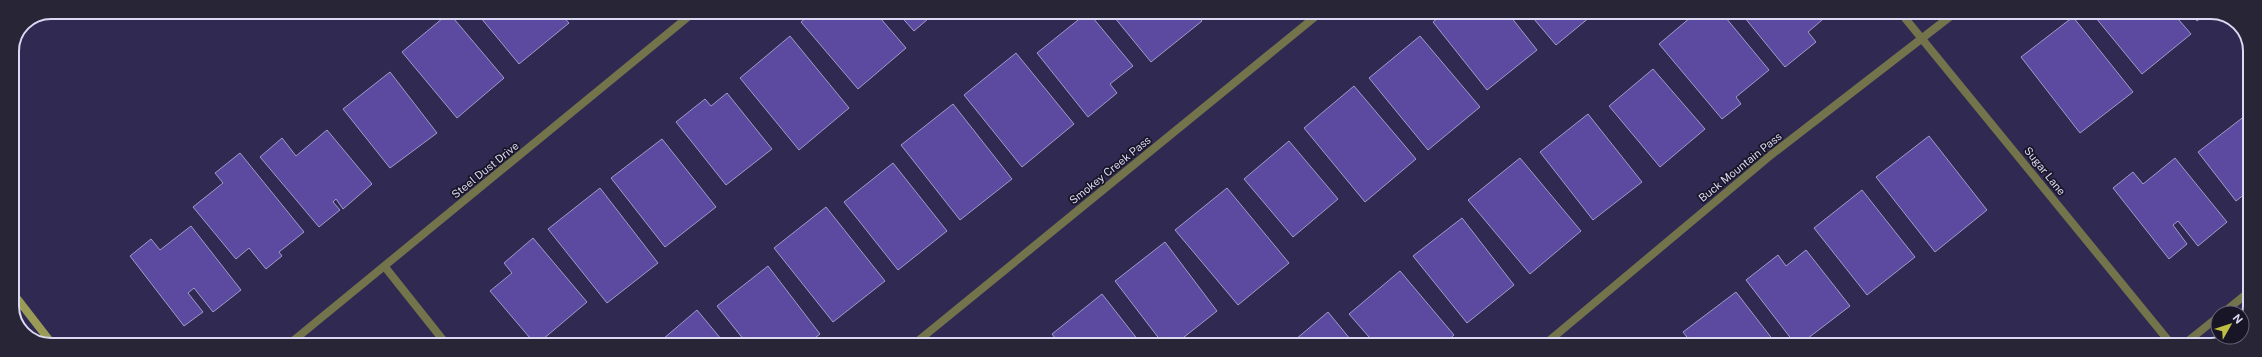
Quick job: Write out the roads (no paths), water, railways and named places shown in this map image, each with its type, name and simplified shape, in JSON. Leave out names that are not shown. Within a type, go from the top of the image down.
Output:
[{"type":"street","name":"Steel Dust Drive","points":[[297,338],[686,19]]},
{"type":"street","name":"Smokey Creek Pass","points":[[922,338],[1313,19]]},
{"type":"street","name":"Sugar Lane","points":[[1906,19],[2166,338]]},
{"type":"street","name":"Buck Mountain Pass","points":[[1552,338],[1771,156],[1947,19]]},
{"type":"street","points":[[385,267],[441,338]]},
{"type":"street","points":[[2232,305],[2243,296]]},
{"type":"street","points":[[19,301],[48,338]]},
{"type":"street","points":[[2192,338],[2210,323]]}]
